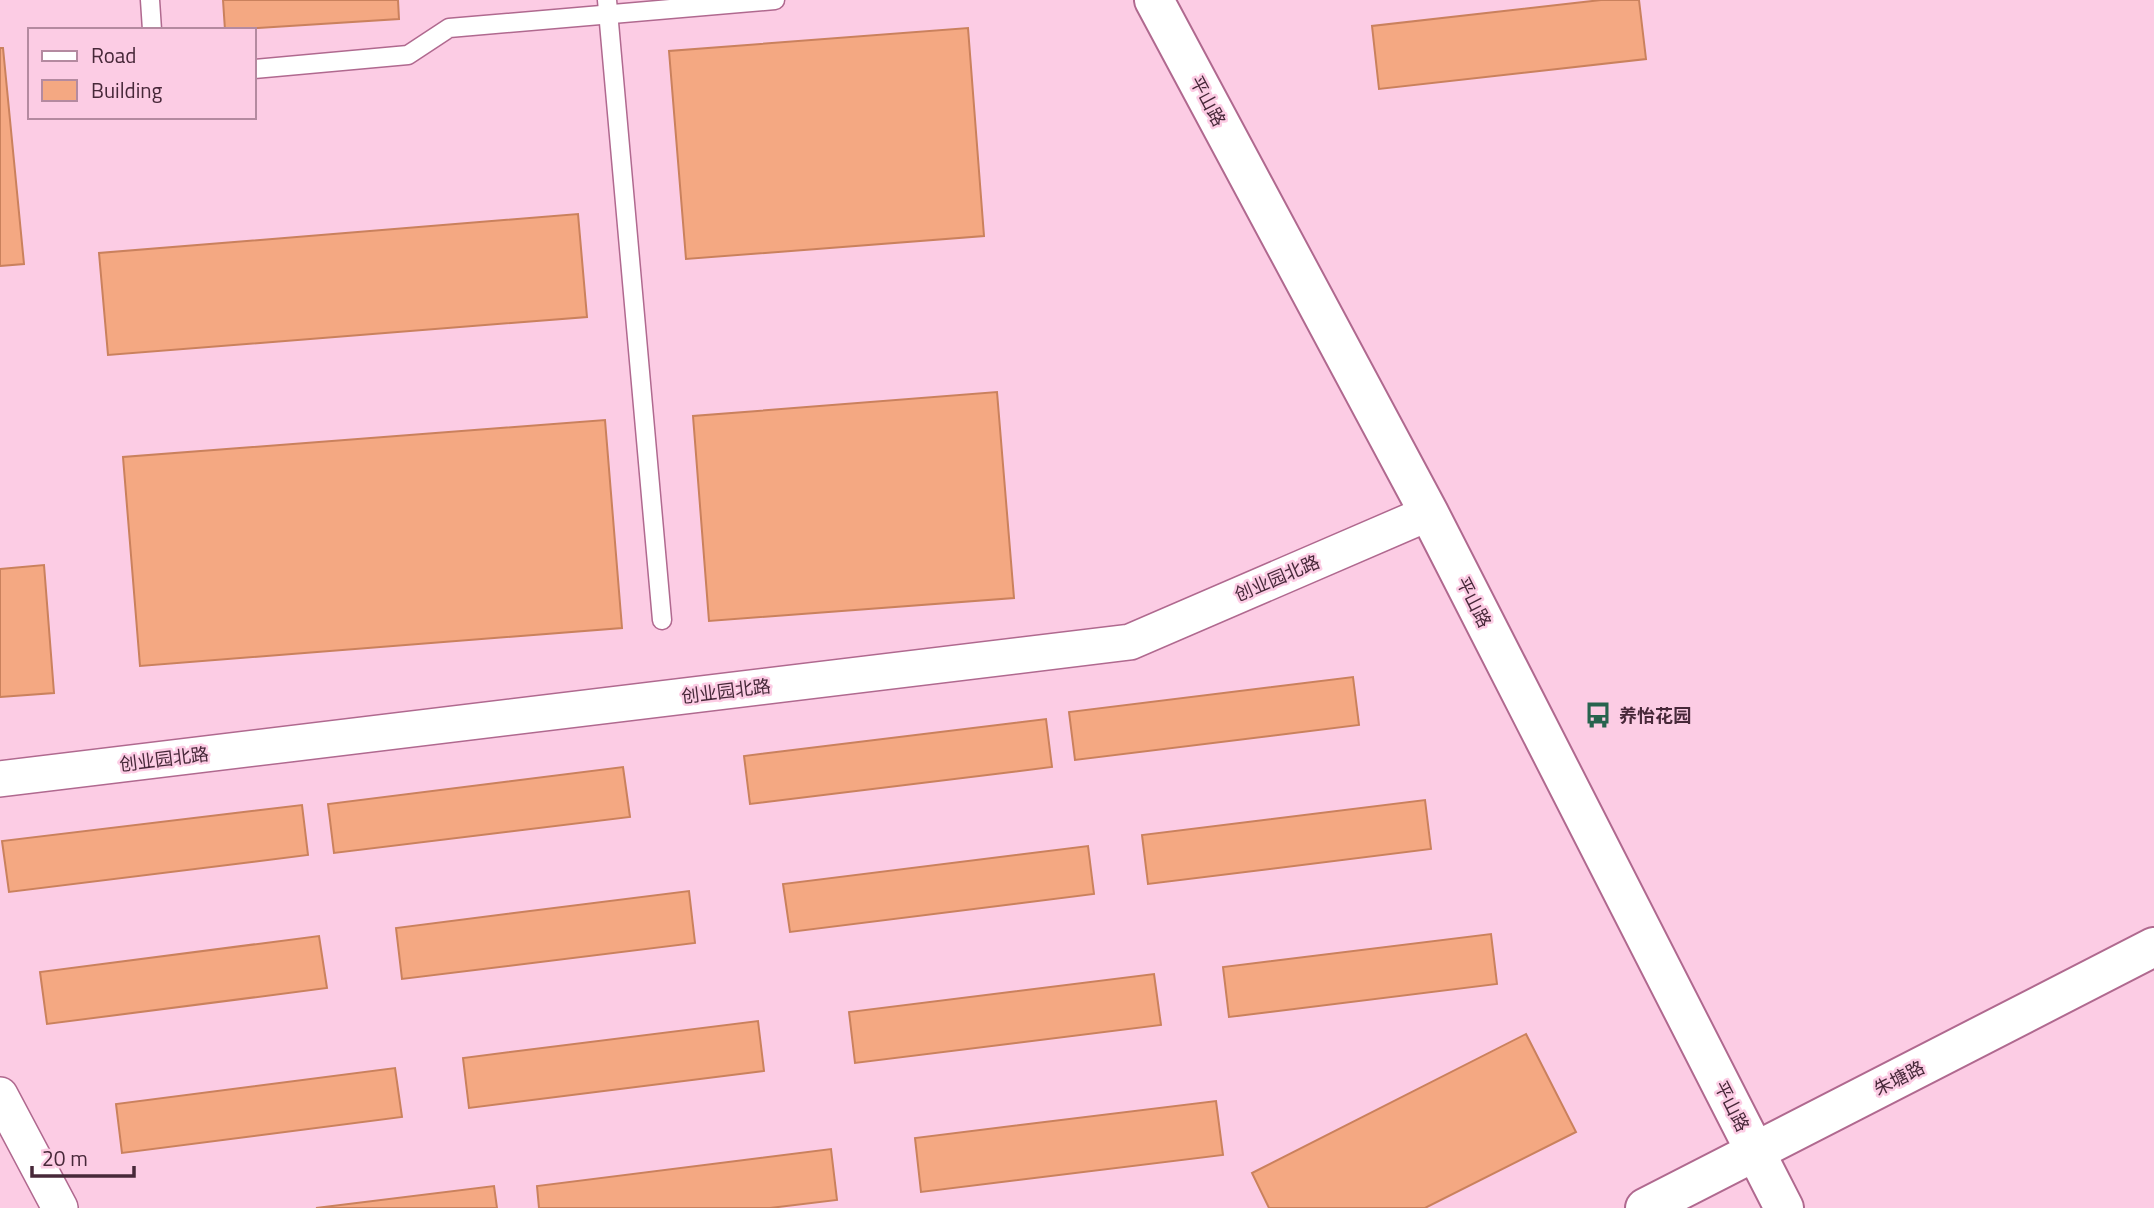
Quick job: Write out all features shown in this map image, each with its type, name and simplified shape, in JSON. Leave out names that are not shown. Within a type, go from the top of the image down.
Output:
[{"type":"street","name":"平山路","points":[[1154,0],[1429,513],[1784,1208]]},
{"type":"street","name":"创业园北路","points":[[0,779],[1130,642],[1429,513]]},
{"type":"street","name":"朱塘路","points":[[1645,1208],[2154,947]]},
{"type":"street","points":[[0,1095],[60,1208]]},
{"type":"lane","points":[[150,0],[152,28]]},
{"type":"lane","points":[[256,69],[408,55],[449,28],[607,7],[775,0]]},
{"type":"lane","points":[[607,7],[663,620]]},
{"type":"building","points":[[223,0],[398,0],[399,19],[225,28]]},
{"type":"building","points":[[1601,0],[1639,0],[1646,59],[1379,89],[1372,26]]},
{"type":"building","points":[[968,28],[984,236],[686,259],[669,51]]},
{"type":"building","points":[[0,48],[3,48],[24,264],[0,266]]},
{"type":"building","points":[[578,214],[587,317],[108,355],[99,253]]},
{"type":"building","points":[[997,392],[1014,598],[709,621],[693,416]]},
{"type":"building","points":[[605,420],[622,628],[140,666],[123,457]]},
{"type":"building","points":[[44,565],[54,693],[0,697],[0,569]]},
{"type":"building","points":[[1353,677],[1359,725],[1075,760],[1069,712]]},
{"type":"building","points":[[1046,719],[1052,767],[750,804],[744,756]]},
{"type":"building","points":[[623,767],[630,817],[334,853],[328,804]]},
{"type":"building","points":[[1425,800],[1431,849],[1148,884],[1142,835]]},
{"type":"building","points":[[302,805],[308,855],[9,892],[2,841]]},
{"type":"building","points":[[1088,846],[1094,894],[790,932],[783,884]]},
{"type":"building","points":[[689,891],[695,943],[402,979],[396,928]]},
{"type":"building","points":[[1491,934],[1497,984],[1229,1017],[1223,967]]},
{"type":"building","points":[[319,936],[327,988],[47,1024],[40,972]]},
{"type":"building","points":[[1154,974],[1161,1025],[855,1063],[849,1012]]},
{"type":"building","points":[[758,1021],[764,1071],[469,1108],[463,1058]]},
{"type":"building","points":[[1526,1034],[1576,1132],[1425,1208],[1269,1208],[1252,1173]]},
{"type":"building","points":[[395,1068],[402,1117],[122,1153],[116,1104]]},
{"type":"building","points":[[1216,1101],[1223,1155],[921,1192],[915,1138]]},
{"type":"building","points":[[831,1149],[837,1200],[770,1208],[539,1208],[537,1186]]},
{"type":"building","points":[[494,1186],[497,1208],[316,1208]]},
{"type":"place","name":"养怡花园","points":[[1598,715]]}]
